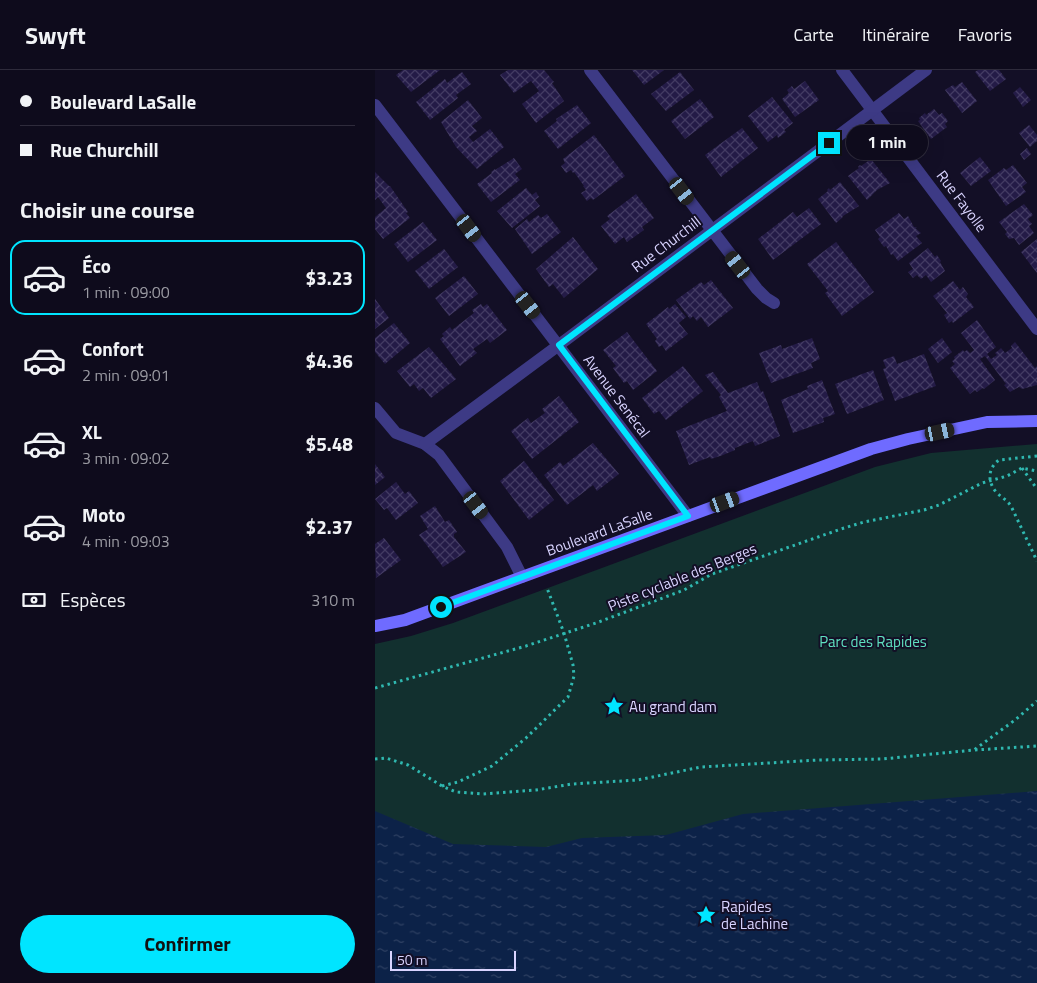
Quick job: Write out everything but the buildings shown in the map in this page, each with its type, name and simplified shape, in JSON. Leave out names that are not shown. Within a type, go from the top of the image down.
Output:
[{"type":"main road","name":"Boulevard LaSalle","points":[[375,626],[405,620],[871,449],[987,422],[1037,421]]},
{"type":"street","points":[[590,70],[757,289],[774,303]]},
{"type":"street","name":"Rue Fayolle","points":[[842,70],[1037,329]]},
{"type":"street","name":"Rue Churchill","points":[[425,444],[926,70]]},
{"type":"street","name":"Avenue Senécal","points":[[375,105],[688,516]]},
{"type":"street","points":[[375,408],[396,433],[432,448],[507,546],[522,577]]},
{"type":"path","points":[[1037,456],[999,460],[992,467],[989,475],[990,481],[997,493],[1007,501],[1037,561]]},
{"type":"path","points":[[1022,468],[1037,470]]},
{"type":"path","points":[[1022,468],[1037,489]]},
{"type":"path","name":"Piste cyclable des Berges","points":[[375,688],[525,646],[596,623],[684,590],[712,574],[849,527],[924,510],[1022,468]]},
{"type":"path","points":[[442,786],[458,782],[492,766],[526,738],[568,697],[574,676],[573,664],[565,633],[547,588]]},
{"type":"path","points":[[974,750],[1037,701]]},
{"type":"path","points":[[375,758],[386,758],[408,765],[442,786],[456,792],[483,794],[536,790],[572,784],[638,780],[701,767],[818,760],[883,759],[1037,746]]},
{"type":"green space","name":"Parc des Rapides","points":[[1037,444],[1037,983],[375,983],[375,644],[411,636],[453,623],[875,467],[931,453]]},
{"type":"water","name":"Rapides de Lachine","points":[[1037,791],[1037,983],[375,983],[375,811],[453,844],[546,847],[582,838],[666,835],[743,814]]},
{"type":"place","name":"Au grand dam","points":[[614,706]]},
{"type":"place","name":"Rapides de Lachine","points":[[706,915]]},
{"type":"route","points":[[441,607],[688,516],[559,345],[829,143]]}]
